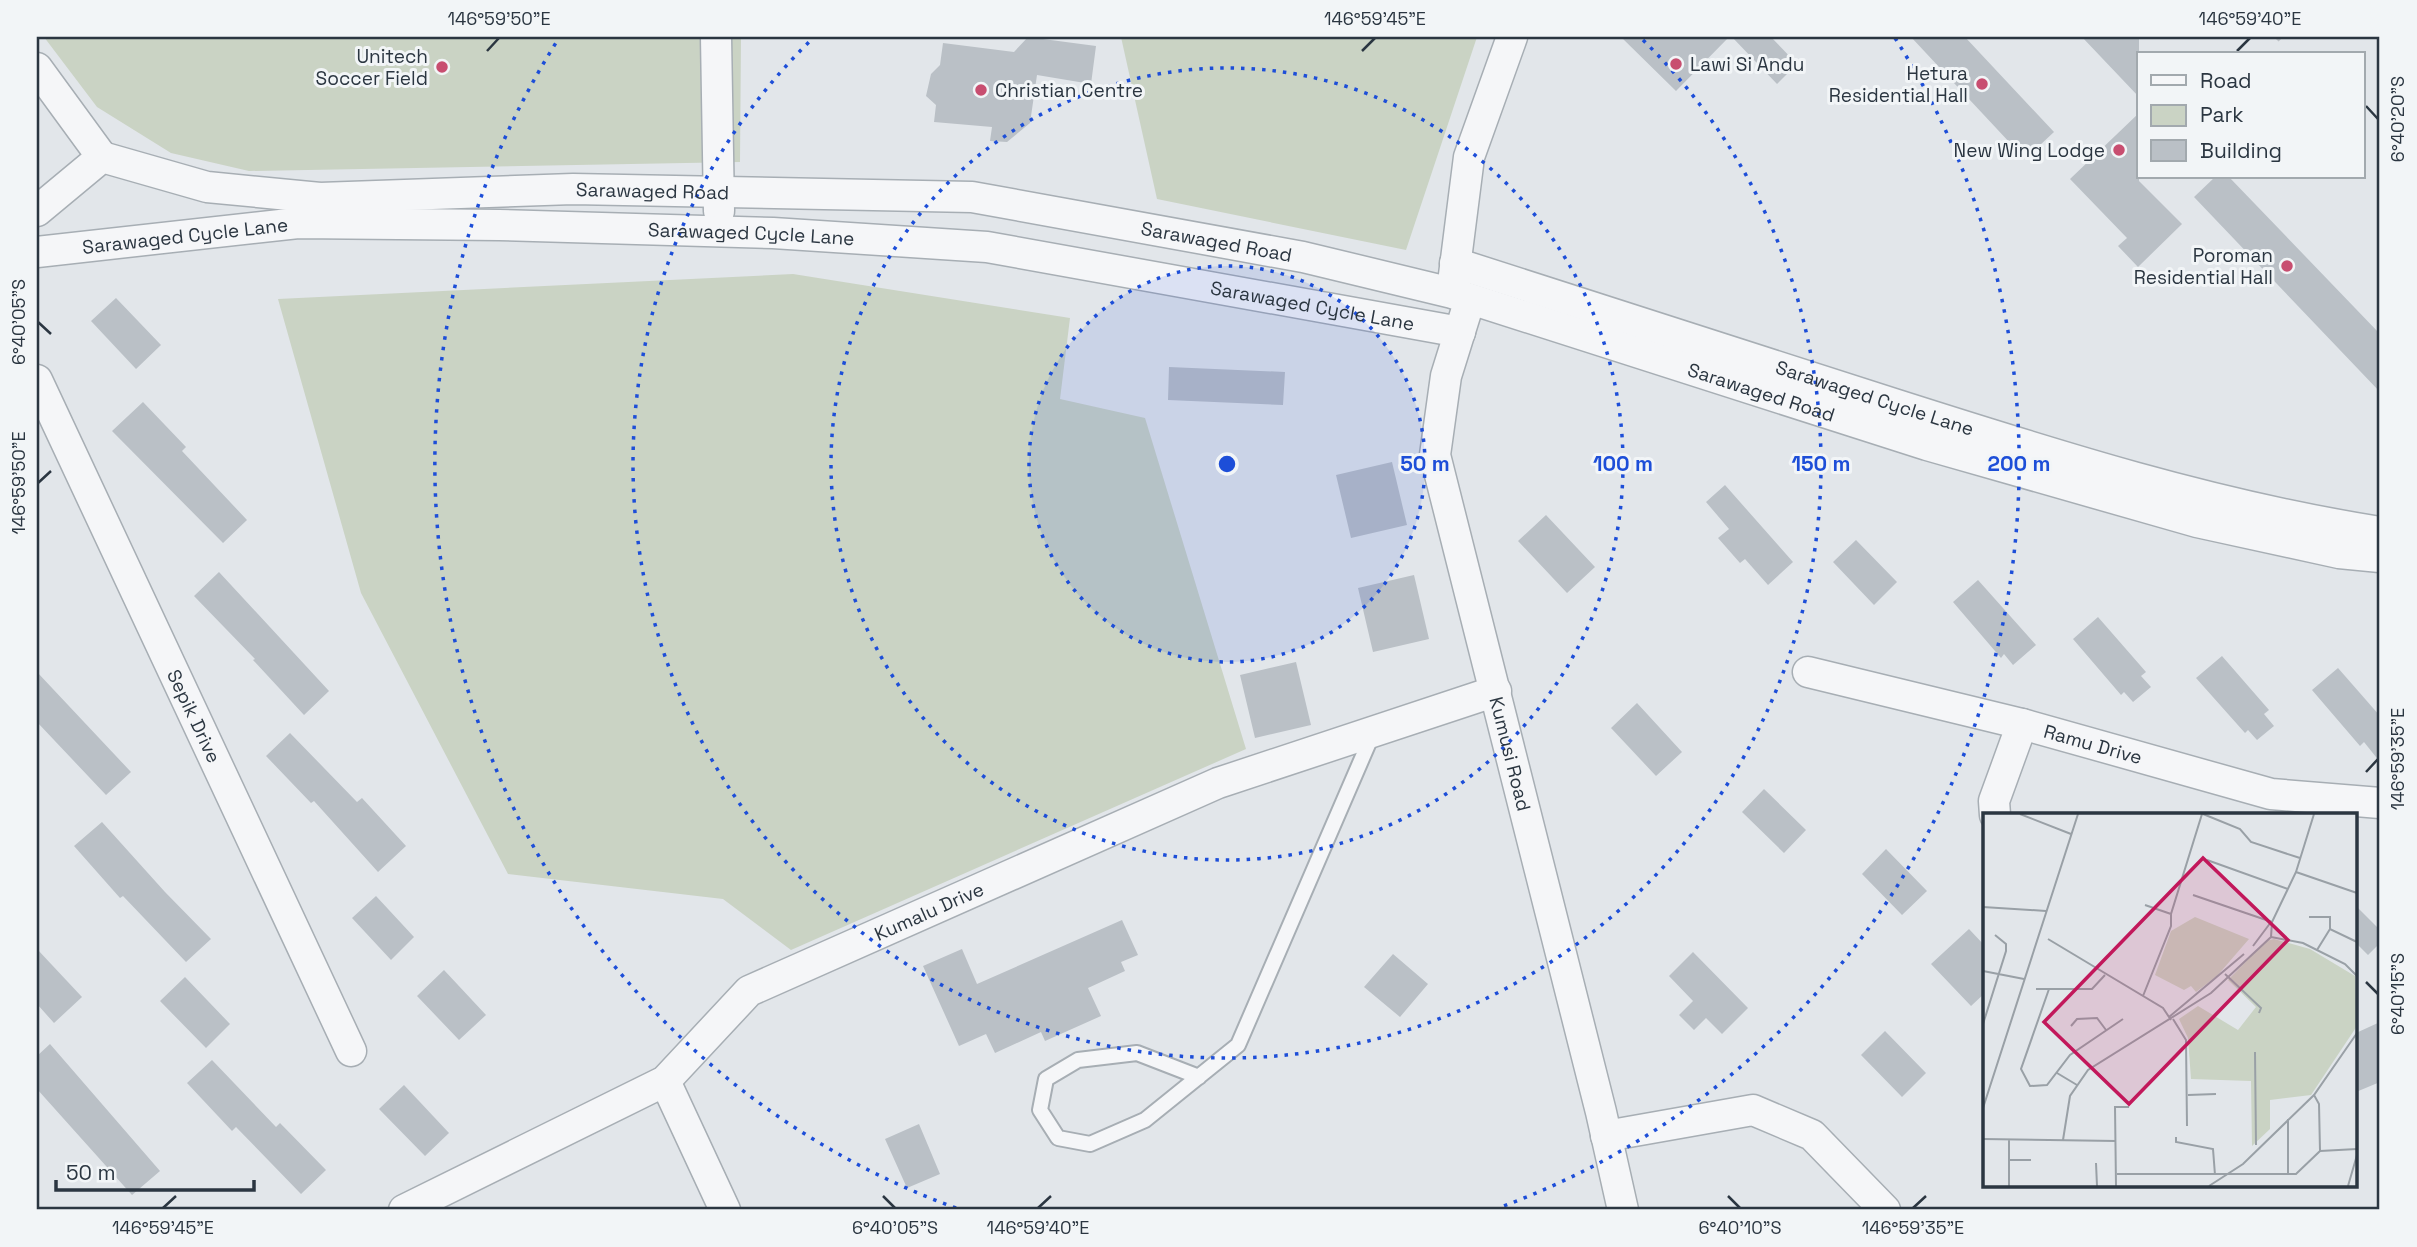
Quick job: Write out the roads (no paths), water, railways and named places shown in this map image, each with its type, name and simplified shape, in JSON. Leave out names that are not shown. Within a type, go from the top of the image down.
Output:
[{"type":"street","points":[[716,37],[719,232]]},
{"type":"street","name":"Kumusi Road","points":[[1512,37],[1468,157],[1455,263],[1461,296],[1460,332],[1446,376],[1435,455],[1496,691],[1622,1210]]},
{"type":"street","points":[[37,68],[102,157],[37,211]]},
{"type":"street","name":"Sarawaged Road","points":[[102,157],[206,187],[320,198],[573,189],[972,197],[1303,257],[1461,296],[1927,445],[2197,522],[2339,553],[2380,557]]},
{"type":"street","name":"Sarawaged Cycle Lane","points":[[37,252],[298,223],[499,225],[719,232],[987,247],[1460,332]]},
{"type":"street","name":"Sarawaged Cycle Lane","points":[[1455,263],[2056,456],[2182,491],[2320,522],[2380,532]]},
{"type":"street","points":[[37,380],[351,1051]]},
{"type":"street","name":"Ramu Drive","points":[[1808,672],[2022,724],[2271,794],[2380,803]]},
{"type":"street","name":"Kumalu Drive","points":[[404,1210],[665,1081],[749,991],[1218,783],[1496,691]]},
{"type":"street","points":[[1995,813],[1994,801],[2022,724]]},
{"type":"street","points":[[665,1081],[725,1210]]},
{"type":"street","points":[[1606,1136],[1753,1110],[1812,1135],[1885,1210]]},
{"type":"lane","points":[[1199,1077],[1137,1053],[1078,1060],[1046,1079],[1040,1110],[1058,1138],[1090,1144],[1145,1120],[1199,1077],[1238,1045],[1373,732]]},
{"type":"place","name":"Lawi Si Andu","points":[[1676,64]]},
{"type":"place","name":"Unitech Soccer Field","points":[[442,67]]},
{"type":"place","name":"Hetura Residential Hall","points":[[1982,84]]},
{"type":"place","name":"Christian Centre","points":[[981,90]]},
{"type":"place","name":"New Wing Lodge","points":[[2119,150]]},
{"type":"place","name":"Poroman Residential Hall","points":[[2287,266]]}]
